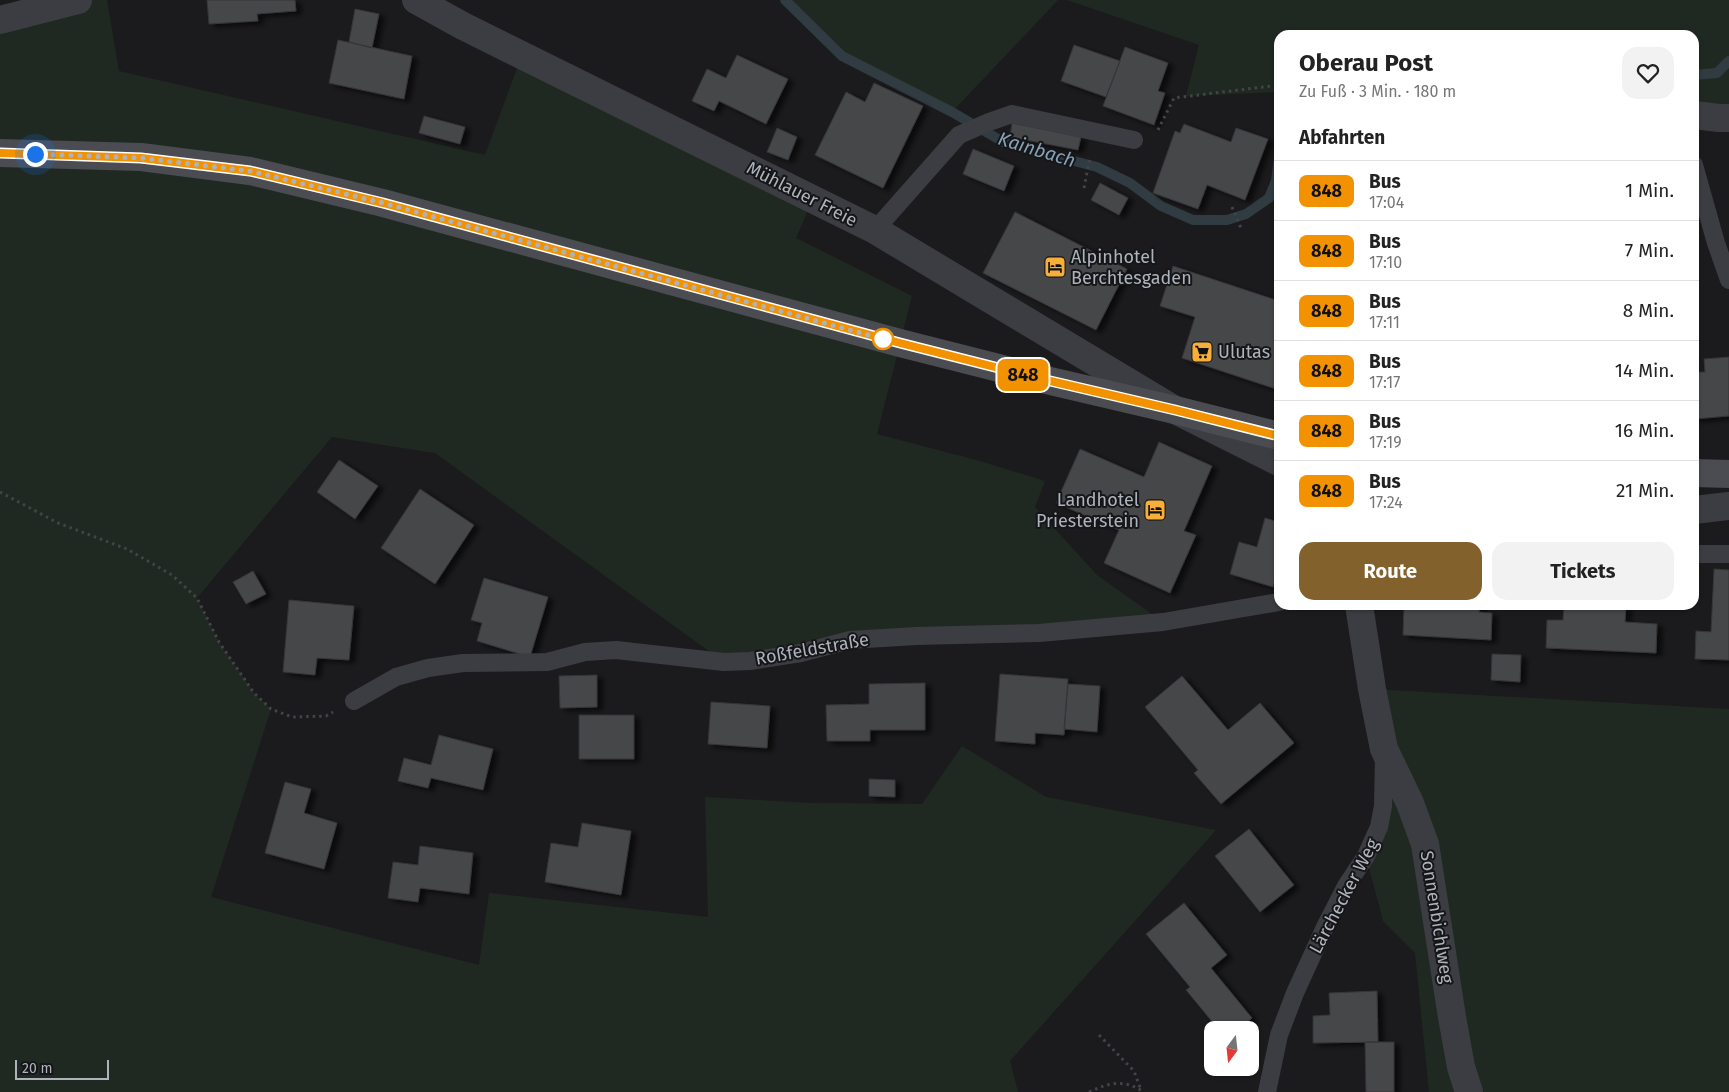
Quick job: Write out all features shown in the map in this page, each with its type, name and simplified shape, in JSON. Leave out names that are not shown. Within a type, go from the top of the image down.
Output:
[{"type":"main road","points":[[0,153],[141,158],[250,171],[383,203],[900,343],[1274,435]]},
{"type":"main road","points":[[1699,473],[1729,474]]},
{"type":"street","points":[[0,20],[78,0]]},
{"type":"street","name":"Mühlauer Freie","points":[[416,0],[463,26],[875,230],[1175,410]]},
{"type":"street","points":[[1699,116],[1729,118]]},
{"type":"street","points":[[1175,410],[1274,460]]},
{"type":"street","points":[[1699,509],[1729,506]]},
{"type":"street","name":"Lärchecker Weg","points":[[1361,610],[1372,690],[1384,749]]},
{"type":"street","name":"Sonnenbichlweg","points":[[1384,749],[1410,803],[1425,844],[1452,1017],[1461,1067],[1469,1092]]},
{"type":"lane","points":[[875,230],[959,135],[1012,114],[1134,140]]},
{"type":"lane","points":[[1699,183],[1716,243],[1729,280]]},
{"type":"lane","points":[[1699,554],[1729,554]]},
{"type":"lane","name":"Roßfeldstraße","points":[[354,701],[396,677],[428,668],[463,663],[547,662],[584,652],[616,650],[724,662],[801,653],[850,640],[916,636],[1039,633],[1163,622],[1274,603]]},
{"type":"lane","name":"Lärchecker Weg","points":[[1267,1092],[1279,1035],[1294,993],[1326,925],[1346,886],[1366,856],[1379,827],[1383,806],[1384,749]]},
{"type":"path","points":[[1134,140],[1156,132],[1174,98],[1274,86]]},
{"type":"path","points":[[1084,188],[1090,156]]},
{"type":"path","points":[[1232,207],[1241,228]]},
{"type":"path","points":[[0,492],[58,523],[127,549],[172,575],[197,598],[219,642],[254,693],[271,709],[292,717],[326,716],[354,701]]},
{"type":"path","points":[[1099,1035],[1134,1071],[1142,1091]]},
{"type":"path","points":[[1089,1092],[1102,1086],[1123,1083],[1142,1091]]},
{"type":"shaded area","points":[[78,0],[107,0],[119,71],[485,155],[522,55],[813,199],[796,238],[912,296],[877,434],[980,461],[1045,481],[1035,507],[1097,575],[1163,622],[916,636],[724,662],[435,453],[332,437],[197,598],[219,642],[254,693],[271,709],[211,897],[479,965],[489,893],[708,917],[705,797],[811,803],[922,804],[962,746],[1046,797],[1216,830],[1010,1061],[1018,1092],[0,1092],[0,20]]},
{"type":"shaded area","points":[[785,0],[1058,0],[952,112],[842,56]]},
{"type":"shaded area","points":[[1067,0],[1729,0],[1729,118],[1699,115],[1699,30],[1274,30],[1274,92],[1186,96],[1199,45]]},
{"type":"shaded area","points":[[1372,689],[1729,709],[1729,1092],[1429,1092],[1415,953],[1383,921],[1366,856],[1379,827]]},
{"type":"building","points":[[207,0],[295,0],[296,11],[257,14],[258,21],[209,24]]},
{"type":"building","points":[[355,9],[379,14],[372,48],[349,42]]},
{"type":"building","points":[[338,40],[412,56],[404,99],[329,83]]},
{"type":"building","points":[[1074,45],[1120,61],[1106,97],[1061,81]]},
{"type":"building","points":[[1125,47],[1168,63],[1158,91],[1165,93],[1154,125],[1103,106]]},
{"type":"building","points":[[737,55],[788,79],[766,124],[719,101],[714,111],[692,101],[707,69],[726,78]]},
{"type":"building","points":[[874,83],[923,106],[883,188],[815,155],[846,92],[865,102]]},
{"type":"building","points":[[424,116],[465,127],[460,144],[419,133]]},
{"type":"building","points":[[1012,123],[1081,137],[1078,150],[1010,137]]},
{"type":"building","points":[[1184,124],[1231,142],[1236,128],[1268,139],[1245,200],[1207,185],[1198,209],[1153,193],[1175,131],[1180,133]]},
{"type":"building","points":[[777,128],[797,137],[788,160],[767,152]]},
{"type":"building","points":[[973,149],[1014,166],[1004,191],[963,174]]},
{"type":"building","points":[[1100,183],[1128,198],[1119,215],[1091,200]]},
{"type":"building","points":[[1015,212],[1127,269],[1096,330],[983,273]]},
{"type":"building","points":[[1173,266],[1274,299],[1274,388],[1182,358],[1195,317],[1160,306]]},
{"type":"building","points":[[1729,357],[1729,416],[1699,419],[1699,372],[1705,372],[1704,359]]},
{"type":"building","points":[[1159,442],[1212,466],[1184,531],[1196,535],[1170,593],[1104,563],[1119,530],[1056,503],[1080,449],[1144,477]]},
{"type":"building","points":[[339,460],[378,486],[355,519],[317,492]]},
{"type":"building","points":[[420,489],[474,525],[435,584],[381,548]]},
{"type":"building","points":[[1265,518],[1274,521],[1273,587],[1230,574],[1239,542],[1257,547]]},
{"type":"building","points":[[1714,569],[1729,570],[1729,660],[1695,659],[1696,631],[1711,632]]},
{"type":"building","points":[[253,571],[266,594],[246,604],[233,582]]},
{"type":"building","points":[[484,578],[548,597],[530,657],[477,641],[482,623],[471,620]]},
{"type":"building","points":[[289,600],[354,606],[349,660],[317,658],[315,675],[283,672]]},
{"type":"building","points":[[1404,610],[1479,610],[1479,612],[1492,613],[1491,640],[1403,635]]},
{"type":"building","points":[[1564,610],[1626,610],[1625,622],[1657,624],[1656,653],[1546,648],[1547,620],[1563,620]]},
{"type":"building","points":[[1492,654],[1521,655],[1520,682],[1491,680]]},
{"type":"building","points":[[1000,674],[1068,679],[1064,735],[1035,733],[1035,744],[995,741]]},
{"type":"building","points":[[597,675],[597,707],[560,708],[559,676]]},
{"type":"building","points":[[1182,676],[1228,730],[1260,703],[1294,743],[1221,804],[1194,773],[1198,770],[1145,707]]},
{"type":"building","points":[[925,683],[925,730],[870,730],[870,741],[827,741],[826,705],[869,704],[869,684]]},
{"type":"building","points":[[1068,684],[1100,686],[1097,732],[1064,729]]},
{"type":"building","points":[[711,702],[770,706],[767,748],[708,744]]},
{"type":"building","points":[[579,715],[634,715],[634,759],[579,759]]},
{"type":"building","points":[[439,735],[493,749],[483,790],[431,778],[428,788],[398,781],[404,758],[431,765]]},
{"type":"building","points":[[869,779],[895,780],[895,797],[869,796]]},
{"type":"building","points":[[285,782],[311,789],[304,813],[337,823],[324,869],[265,853]]},
{"type":"building","points":[[582,823],[631,831],[621,895],[545,882],[551,843],[578,847]]},
{"type":"building","points":[[1249,829],[1294,885],[1260,912],[1215,856]]},
{"type":"building","points":[[420,846],[473,853],[469,894],[420,888],[418,902],[388,898],[393,862],[418,865]]},
{"type":"building","points":[[1184,903],[1227,955],[1211,968],[1252,1018],[1248,1021],[1212,1021],[1186,990],[1190,987],[1146,934]]},
{"type":"building","points":[[1377,991],[1378,1042],[1313,1043],[1313,1016],[1330,1015],[1329,993]]},
{"type":"building","points":[[1365,1042],[1394,1042],[1394,1092],[1366,1092]]},
{"type":"waterway","name":"Kainbach","points":[[785,0],[842,56],[952,112],[1005,143],[1097,167],[1130,183],[1161,206],[1193,220],[1227,220],[1246,214],[1269,198],[1274,186]]},
{"type":"waterway","name":"Kainbach","points":[[1699,75],[1717,73],[1729,61]]},
{"type":"bus line","name":"848","points":[[0,153],[141,158],[250,171],[383,203],[900,343],[1274,435]]},
{"type":"place","name":"Alpinhotel Berchtesgaden","points":[[1055,267]]},
{"type":"place","name":"Ulutas","points":[[1202,352]]},
{"type":"place","name":"Landhotel Priesterstein","points":[[1155,510]]},
{"type":"route","points":[[35,154],[141,158],[250,171],[383,203],[883,339]]}]
